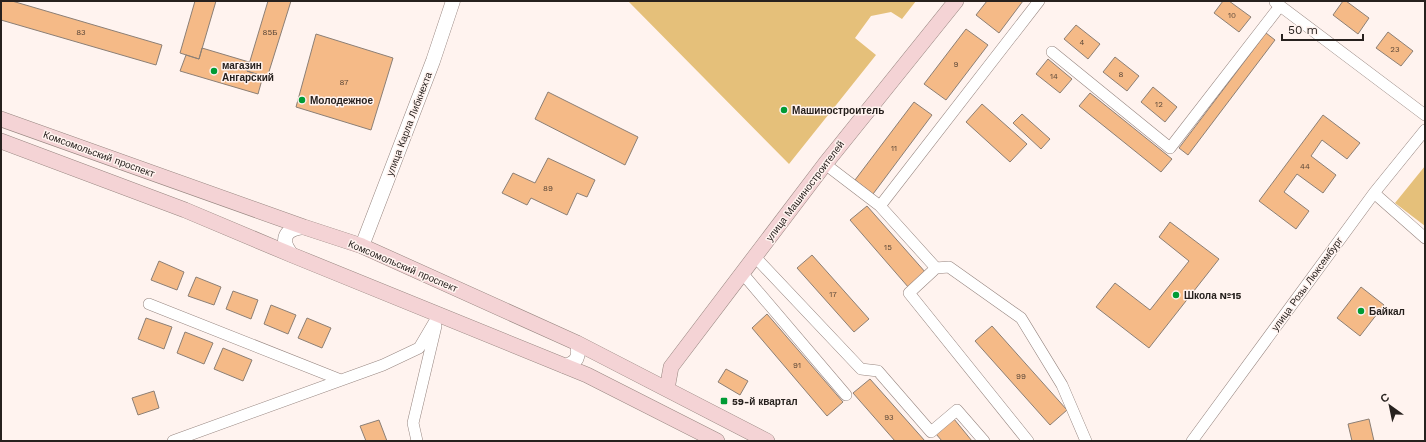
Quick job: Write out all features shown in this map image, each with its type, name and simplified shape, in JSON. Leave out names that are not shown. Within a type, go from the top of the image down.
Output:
[{"type":"main road","name":"улица Машиностроителей","points":[[667,389],[671,367],[756,258],[825,164],[956,1]]},
{"type":"main road","name":"Комсомольский проспект","points":[[1,119],[304,227],[362,246],[577,343],[767,441]]},
{"type":"main road","points":[[1,141],[185,210],[587,375],[717,441]]},
{"type":"main road","points":[[587,375],[583,369],[583,364],[590,356],[597,354]]},
{"type":"street","name":"улица Карла Либкнехта","points":[[362,246],[428,75],[453,1]]},
{"type":"street","points":[[880,206],[1039,1]]},
{"type":"street","points":[[1052,52],[1170,148],[1277,3],[1425,114]]},
{"type":"street","name":"улица Розы Люксембург","points":[[1192,441],[1374,193],[1425,130]]},
{"type":"street","points":[[825,164],[880,206],[936,268]]},
{"type":"street","points":[[1374,193],[1425,238]]},
{"type":"street","points":[[292,255],[285,248],[284,240],[287,233],[294,228],[304,227]]},
{"type":"street","points":[[756,258],[861,369],[878,371],[931,432],[957,410],[984,441]]},
{"type":"street","points":[[1028,441],[909,293],[936,268],[949,267],[1021,318],[1062,385],[1086,441]]},
{"type":"street","points":[[743,274],[846,395]]},
{"type":"street","points":[[149,304],[341,380]]},
{"type":"street","points":[[173,441],[383,365],[419,348],[439,314]]},
{"type":"street","points":[[417,441],[413,423],[439,314]]},
{"type":"street","points":[[564,366],[573,364],[577,360],[579,352],[577,343]]},
{"type":"shaded area","name":"Машиностроитель","points":[[628,1],[916,1],[902,19],[891,12],[871,16],[855,38],[876,55],[789,164]]},
{"type":"shaded area","points":[[1425,166],[1425,226],[1395,203]]},
{"type":"building","points":[[1,1],[12,1],[162,45],[156,65],[1,20]]},
{"type":"building","points":[[195,1],[216,1],[199,59],[180,53]]},
{"type":"building","points":[[268,1],[291,1],[267,78],[247,71]]},
{"type":"building","points":[[987,1],[1023,1],[999,33],[976,15]]},
{"type":"building","points":[[1223,1],[1229,1],[1251,17],[1239,32],[1214,13]]},
{"type":"building","points":[[1343,1],[1346,1],[1369,18],[1358,34],[1333,15]]},
{"type":"building","points":[[1076,25],[1100,44],[1088,59],[1064,39]]},
{"type":"building","points":[[966,29],[988,45],[946,100],[924,84]]},
{"type":"building","points":[[1388,32],[1413,51],[1401,66],[1376,48]]},
{"type":"building","points":[[1266,33],[1275,40],[1188,155],[1179,148]]},
{"type":"building","points":[[316,34],[393,58],[371,130],[296,107]]},
{"type":"building","name":"магазин Ангарский","points":[[202,48],[249,62],[247,71],[263,76],[258,94],[180,71],[186,55],[199,59]]},
{"type":"building","points":[[1115,57],[1139,76],[1127,91],[1103,72]]},
{"type":"building","points":[[1048,59],[1072,79],[1060,93],[1036,74]]},
{"type":"building","points":[[1153,87],[1177,107],[1165,122],[1141,102]]},
{"type":"building","points":[[548,92],[638,137],[625,165],[535,119]]},
{"type":"building","points":[[1090,93],[1172,159],[1161,172],[1079,106]]},
{"type":"building","points":[[914,102],[932,115],[873,194],[855,180]]},
{"type":"building","points":[[982,104],[1027,144],[1010,162],[966,122]]},
{"type":"building","points":[[1022,114],[1050,139],[1041,149],[1013,123]]},
{"type":"building","points":[[1323,115],[1360,143],[1347,159],[1322,140],[1311,156],[1336,175],[1323,193],[1297,174],[1284,192],[1309,211],[1296,229],[1259,201]]},
{"type":"building","points":[[548,158],[595,180],[587,197],[577,193],[567,215],[531,198],[527,205],[502,193],[513,173],[535,183]]},
{"type":"building","points":[[867,206],[926,273],[909,288],[850,220]]},
{"type":"building","name":"Школа №15","points":[[1170,222],[1219,259],[1149,348],[1096,307],[1115,283],[1150,310],[1189,261],[1159,237]]},
{"type":"building","points":[[812,255],[869,319],[854,332],[797,268]]},
{"type":"building","points":[[159,261],[184,272],[177,290],[151,280]]},
{"type":"building","points":[[196,277],[221,287],[214,305],[188,296]]},
{"type":"building","name":"Байкал","points":[[1361,287],[1384,305],[1360,336],[1337,318]]},
{"type":"building","points":[[233,291],[258,300],[251,319],[226,309]]},
{"type":"building","points":[[271,305],[296,315],[288,334],[264,324]]},
{"type":"building","points":[[767,314],[843,402],[827,416],[752,328]]},
{"type":"building","points":[[146,318],[172,327],[164,349],[138,339]]},
{"type":"building","points":[[307,318],[331,328],[322,348],[298,338]]},
{"type":"building","points":[[992,326],[1067,410],[1050,425],[975,341]]},
{"type":"building","points":[[185,332],[213,343],[204,364],[177,353]]},
{"type":"building","points":[[223,348],[252,360],[243,381],[214,369]]},
{"type":"building","points":[[726,369],[748,381],[740,395],[718,382]]},
{"type":"building","points":[[870,379],[925,441],[895,441],[853,393]]},
{"type":"building","points":[[154,391],[159,408],[138,415],[132,398]]},
{"type":"building","points":[[954,419],[972,441],[942,441],[936,434]]},
{"type":"building","points":[[1369,419],[1374,441],[1352,441],[1348,424]]},
{"type":"building","points":[[379,420],[387,441],[366,441],[360,426]]},
{"type":"place","name":"магазин Ангарский","points":[[214,71]]},
{"type":"place","name":"Молодежное","points":[[302,100]]},
{"type":"place","name":"Машиностроитель","points":[[784,110]]},
{"type":"place","name":"Школа №15","points":[[1176,295]]},
{"type":"place","name":"Байкал","points":[[1361,311]]},
{"type":"place","name":"59-й квартал","points":[[724,401]]}]
